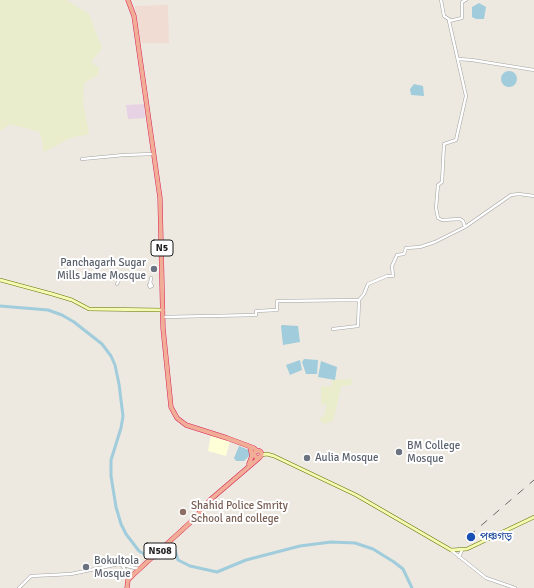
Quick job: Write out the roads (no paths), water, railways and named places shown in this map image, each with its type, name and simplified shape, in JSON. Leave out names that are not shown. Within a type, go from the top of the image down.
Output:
[{"type":"highway","name":"N5","points":[[128,0],[134,16],[161,208],[163,317],[170,398],[175,415],[188,426],[227,438],[250,449]]},
{"type":"highway","points":[[250,449],[258,454]]},
{"type":"highway","points":[[249,465],[252,456],[250,449]]},
{"type":"highway","name":"N508","points":[[130,578],[186,527],[210,500],[249,465],[258,454]]},
{"type":"highway","points":[[127,588],[130,578]]},
{"type":"main road","points":[[0,280],[72,300],[89,309],[163,310]]},
{"type":"main road","points":[[258,454],[270,454],[356,495],[451,550],[462,550],[534,517]]},
{"type":"street","points":[[441,0],[444,16],[450,20],[462,18],[462,2],[466,0]]},
{"type":"street","points":[[450,20],[466,96],[456,140],[444,144],[442,182],[438,185],[436,208],[438,218],[442,220],[460,220],[463,221],[465,227]]},
{"type":"street","points":[[458,62],[459,59],[472,60],[534,70]]},
{"type":"street","points":[[82,159],[154,154]]},
{"type":"street","points":[[333,329],[358,326],[359,300],[364,294],[368,284],[387,276],[393,276],[392,266],[397,255],[404,254],[406,248],[420,247],[435,242],[465,227],[510,196],[519,194],[534,196]]},
{"type":"street","points":[[117,284],[120,278]]},
{"type":"street","points":[[150,284],[151,278]]},
{"type":"street","points":[[163,317],[256,315],[256,311],[277,310],[277,301],[359,300]]},
{"type":"street","points":[[451,550],[486,578],[515,588]]},
{"type":"street","points":[[458,557],[462,550]]},
{"type":"street","points":[[122,565],[130,578]]},
{"type":"street","points":[[19,588],[31,576],[71,574],[122,565],[139,569]]},
{"type":"water","points":[[479,3],[486,7],[484,19],[476,19],[472,17],[472,7]]},
{"type":"water","points":[[509,71],[516,76],[517,79],[512,86],[509,87],[502,82],[501,79],[506,72]]},
{"type":"water","points":[[414,84],[423,86],[424,96],[411,95],[410,89]]},
{"type":"water","points":[[282,325],[298,326],[300,342],[283,345]]},
{"type":"water","points":[[304,359],[318,360],[317,374],[306,374],[302,362]]},
{"type":"water","points":[[300,360],[302,370],[290,375],[286,365]]},
{"type":"water","points":[[321,361],[337,367],[335,380],[318,377]]},
{"type":"water","points":[[239,446],[251,451],[251,454],[244,461],[236,461],[234,458]]},
{"type":"waterway","points":[[0,306],[48,310],[62,315],[74,322],[102,344],[111,356],[115,365],[119,384],[123,416],[121,428],[111,460],[111,476],[116,507],[121,524],[126,534],[139,551],[149,557],[156,558],[168,549],[174,547],[178,560],[190,566],[217,572],[246,560],[300,546],[331,542],[355,543],[373,549],[403,569],[412,588]]},
{"type":"railway","points":[[469,536],[534,480]]},
{"type":"place","name":"Panchagarh Sugar Mills Jame Mosque","points":[[154,269]]},
{"type":"place","name":"BM College Mosque","points":[[399,452]]},
{"type":"place","name":"Aulia Mosque","points":[[307,458]]},
{"type":"place","name":"Shahid Police Smrity School and college","points":[[183,512]]},
{"type":"place","name":"পঞ্চগড়","points":[[471,537]]},
{"type":"place","name":"Bokultola Mosque","points":[[86,567]]}]
